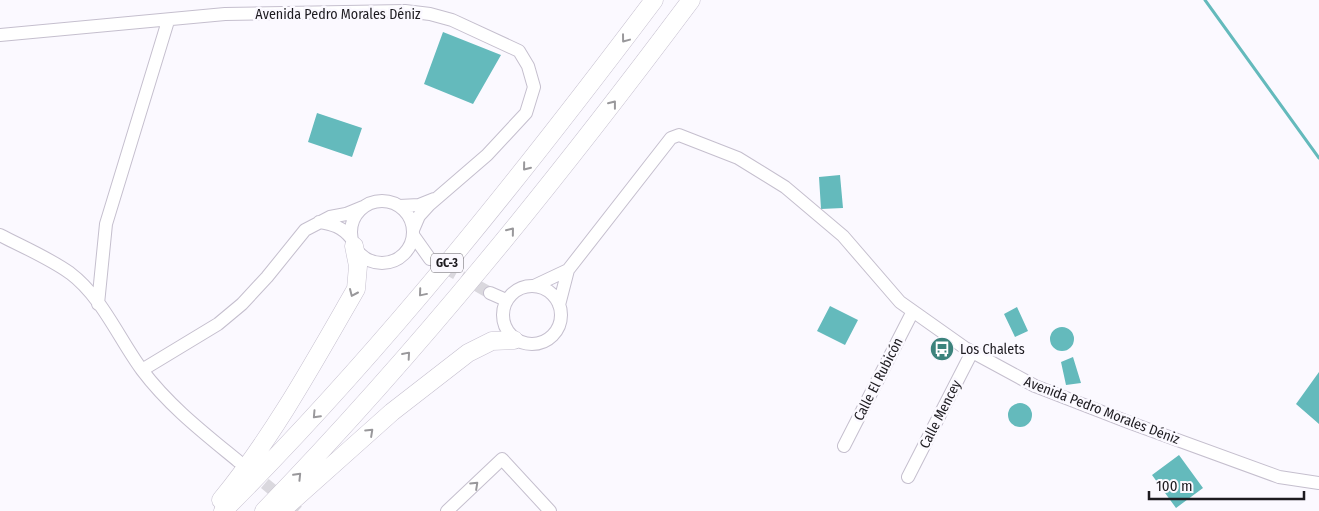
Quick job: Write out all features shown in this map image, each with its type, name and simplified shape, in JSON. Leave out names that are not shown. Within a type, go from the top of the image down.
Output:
[{"type":"highway","name":"GC-3","points":[[223,511],[326,404],[420,295],[565,118],[654,0]]},
{"type":"highway","name":"GC-3","points":[[264,511],[336,437],[458,297],[596,126],[691,0]]},
{"type":"highway","points":[[211,511],[250,464],[275,427],[356,289],[358,266],[353,242]]},
{"type":"highway","points":[[281,511],[392,412],[468,353],[492,341],[514,340]]},
{"type":"street","name":"Avenida Pedro Morales Déniz","points":[[0,36],[225,14],[405,11],[430,14],[452,20],[520,51],[528,66],[534,87],[526,113],[487,155],[437,198]]},
{"type":"street","points":[[98,304],[106,224],[168,21]]},
{"type":"street","name":"Avenida Pedro Morales Déniz","points":[[568,270],[671,138],[680,135],[738,158],[785,187],[843,236],[900,302],[912,313],[972,352],[1035,386],[1128,422],[1279,477],[1319,483]]},
{"type":"street","points":[[142,370],[218,324],[242,304],[267,277],[305,230],[330,217],[346,214],[381,200],[400,206],[419,204],[437,198]]},
{"type":"street","points":[[319,222],[334,224],[345,230],[359,254],[375,262],[394,261],[402,256],[411,243],[419,216],[437,198]]},
{"type":"street","points":[[400,206],[406,212],[413,233],[430,259],[402,256]]},
{"type":"street","points":[[353,242],[353,221],[363,207]]},
{"type":"street","points":[[0,235],[69,272],[98,304],[142,370],[174,407],[238,461]]},
{"type":"street","points":[[568,270],[559,305],[560,324],[550,339],[532,345],[514,340],[504,326],[502,317],[506,300],[518,289],[534,286],[568,270]]},
{"type":"street","points":[[534,286],[550,292],[559,305]]},
{"type":"street","points":[[490,293],[506,300]]},
{"type":"street","name":"Calle El Rubicón","points":[[844,446],[912,313]]},
{"type":"street","points":[[130,352],[162,359]]},
{"type":"street","name":"Calle Mencey","points":[[908,477],[972,352]]},
{"type":"street","points":[[158,388],[158,375],[162,359]]},
{"type":"street","points":[[448,511],[502,460],[550,511]]},
{"type":"water","points":[[443,32],[501,55],[473,104],[424,84]]},
{"type":"water","points":[[317,113],[362,128],[352,157],[308,142]]},
{"type":"water","points":[[840,175],[843,208],[821,209],[819,177]]},
{"type":"water","points":[[830,306],[858,320],[845,345],[817,331]]},
{"type":"water","points":[[1017,307],[1028,331],[1015,337],[1004,314]]},
{"type":"water","points":[[1062,327],[1071,330],[1074,339],[1071,348],[1062,351],[1053,348],[1050,339],[1053,330]]},
{"type":"water","points":[[1073,357],[1081,383],[1066,385],[1061,362]]},
{"type":"water","points":[[1319,372],[1319,424],[1296,404]]},
{"type":"water","points":[[1020,403],[1028,407],[1032,415],[1028,423],[1020,427],[1012,423],[1008,415],[1012,407]]},
{"type":"water","points":[[1179,455],[1203,488],[1176,508],[1152,475]]},
{"type":"waterway","points":[[1205,0],[1319,158]]},
{"type":"tunnel","points":[[430,259],[490,293]]},
{"type":"tunnel","points":[[251,472],[298,511]]},
{"type":"place","name":"Los Chalets","points":[[942,349]]}]
